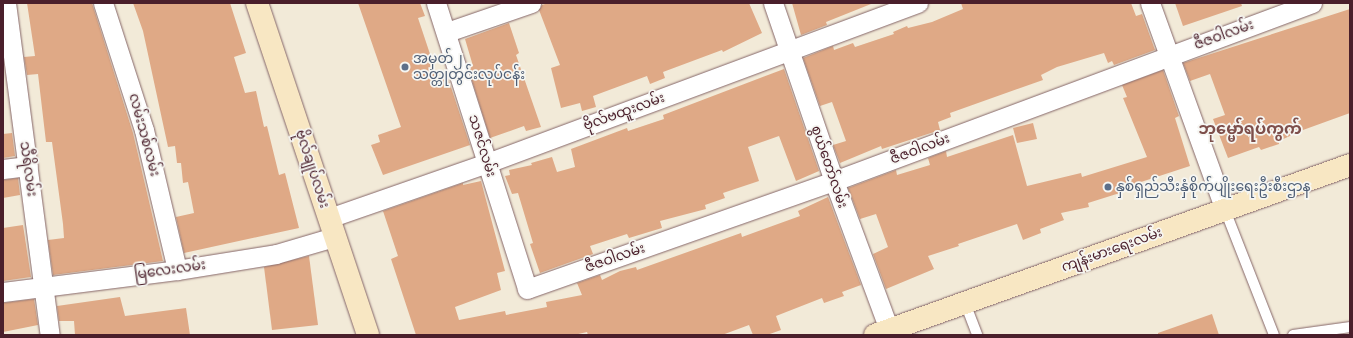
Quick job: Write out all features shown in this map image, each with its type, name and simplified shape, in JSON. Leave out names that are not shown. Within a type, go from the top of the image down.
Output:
[{"type":"street","name":"သီရိလမ်း","points":[[6,3],[7,40],[46,286],[50,335]]},
{"type":"street","name":"လမ်းသစ်လမ်း","points":[[103,3],[144,130],[177,270]]},
{"type":"street","name":"ဗိုလ်ချုပ်လမ်း","points":[[257,3],[368,335]]},
{"type":"street","name":"သဇင်လမ်း","points":[[436,3],[447,32],[527,289]]},
{"type":"street","points":[[447,32],[531,3]]},
{"type":"street","name":"စွယ်တော်လမ်း","points":[[773,3],[834,181],[882,332]]},
{"type":"street","name":"ဗိုလ်ဗထူးလမ်း","points":[[332,227],[487,163],[918,3]]},
{"type":"street","points":[[1150,3],[1225,210]]},
{"type":"street","name":"ဇီဇဝါလမ်း","points":[[527,289],[834,181],[1312,3]]},
{"type":"street","name":"ကျန်းမားရေးလမ်း","points":[[882,332],[1350,165]]},
{"type":"street","points":[[3,169],[28,166]]},
{"type":"street","name":"မြလေးလမ်း","points":[[3,292],[177,270],[276,254],[332,227]]},
{"type":"lane","points":[[1225,210],[1274,335]]},
{"type":"lane","points":[[965,303],[977,335]]},
{"type":"lane","points":[[1293,335],[1350,327]]},
{"type":"building","points":[[27,3],[92,3],[133,133],[163,261],[53,275],[48,240],[64,238],[63,224],[52,142],[46,142],[38,74],[27,75],[24,57],[35,56]]},
{"type":"building","points":[[133,3],[230,3],[246,53],[234,57],[245,93],[256,91],[264,127],[267,126],[279,175],[285,173],[299,228],[184,253],[176,217],[194,213],[188,182],[183,183],[181,163],[177,163],[175,146],[168,147],[143,31]]},
{"type":"building","points":[[358,3],[420,3],[425,16],[418,18],[438,78],[447,75],[470,145],[383,175],[371,145],[380,142],[378,135],[401,127]]},
{"type":"building","points":[[548,3],[749,3],[762,33],[723,52],[722,50],[663,72],[665,78],[650,84],[647,76],[593,96],[596,107],[582,111],[580,103],[561,108],[551,68],[560,65],[539,10],[542,5]]},
{"type":"building","points":[[792,3],[871,4],[826,22],[827,25],[801,35]]},
{"type":"building","points":[[961,3],[1131,3],[1136,16],[1142,14],[1155,50],[1114,65],[1112,61],[1108,63],[1104,53],[1057,67],[1041,75],[1043,80],[950,113],[951,117],[938,122],[940,130],[882,149],[881,146],[840,163],[833,145],[846,141],[832,102],[820,106],[803,58],[833,46],[834,50],[853,43],[855,47],[894,34],[893,32],[907,26],[908,28],[932,22],[963,9]]},
{"type":"building","points":[[1175,3],[1241,3],[1242,6],[1183,26]]},
{"type":"building","points":[[1350,9],[1350,113],[1303,130],[1279,141],[1279,144],[1261,150],[1259,147],[1228,158],[1213,119],[1225,115],[1210,74],[1190,81],[1183,63]]},
{"type":"building","points":[[509,23],[519,53],[516,55],[541,127],[526,131],[524,126],[490,138],[468,68],[473,66],[465,39]]},
{"type":"building","points":[[784,69],[819,171],[796,181],[779,136],[748,147],[759,181],[723,193],[725,198],[705,205],[706,209],[660,221],[662,228],[629,238],[627,234],[590,246],[593,254],[540,273],[530,244],[533,243],[518,193],[512,194],[505,176],[510,175],[509,170],[532,165],[531,163],[552,157],[557,172],[575,167],[571,149],[627,128],[628,131],[664,119],[663,115]]},
{"type":"building","points":[[1163,70],[1179,116],[1175,118],[1190,166],[1141,182],[1142,186],[1088,203],[1089,207],[1061,213],[1064,220],[1040,229],[1041,233],[1023,240],[1017,224],[928,256],[934,269],[886,289],[873,254],[888,247],[876,214],[860,219],[848,188],[896,170],[897,175],[930,165],[928,158],[946,151],[947,157],[1013,135],[1027,186],[1081,173],[1082,177],[1147,157],[1123,98],[1127,97],[1122,85]]},
{"type":"building","points":[[1033,123],[1037,139],[1017,143],[1013,128]]},
{"type":"building","points":[[12,133],[15,156],[3,158],[3,134]]},
{"type":"building","points":[[18,178],[20,195],[3,198],[3,180]]},
{"type":"building","points":[[481,181],[505,271],[497,273],[501,290],[455,307],[459,320],[505,311],[506,315],[547,307],[546,302],[582,295],[577,283],[600,275],[602,280],[620,271],[636,267],[637,270],[741,233],[742,237],[800,216],[798,211],[828,197],[861,285],[842,292],[844,296],[824,303],[822,298],[776,316],[781,330],[767,335],[753,335],[749,325],[722,335],[588,335],[587,332],[574,335],[416,335],[391,259],[398,256],[383,211],[463,183],[463,185]]},
{"type":"building","points":[[23,225],[31,277],[3,281],[3,228]]},
{"type":"building","points":[[309,256],[318,325],[272,330],[264,267]]},
{"type":"building","points":[[120,297],[125,316],[186,308],[190,335],[75,335],[74,321],[59,321],[57,306]]},
{"type":"building","points":[[34,299],[38,325],[3,332],[3,303]]},
{"type":"building","points":[[1212,314],[1219,335],[1158,335],[1158,333]]},
{"type":"place","name":"အမှတ်၂ သတ္တုတွင်းလုပ်ငန်း","points":[[405,67]]},
{"type":"place","name":"နှစ်ရှည်သီးနှံစိုက်ပျိုးရေးဦးစီးဌာန","points":[[1108,187]]},
{"type":"district","name":"ဘုမ္မော်ရပ်ကွက်","points":[[1250,129]]}]
